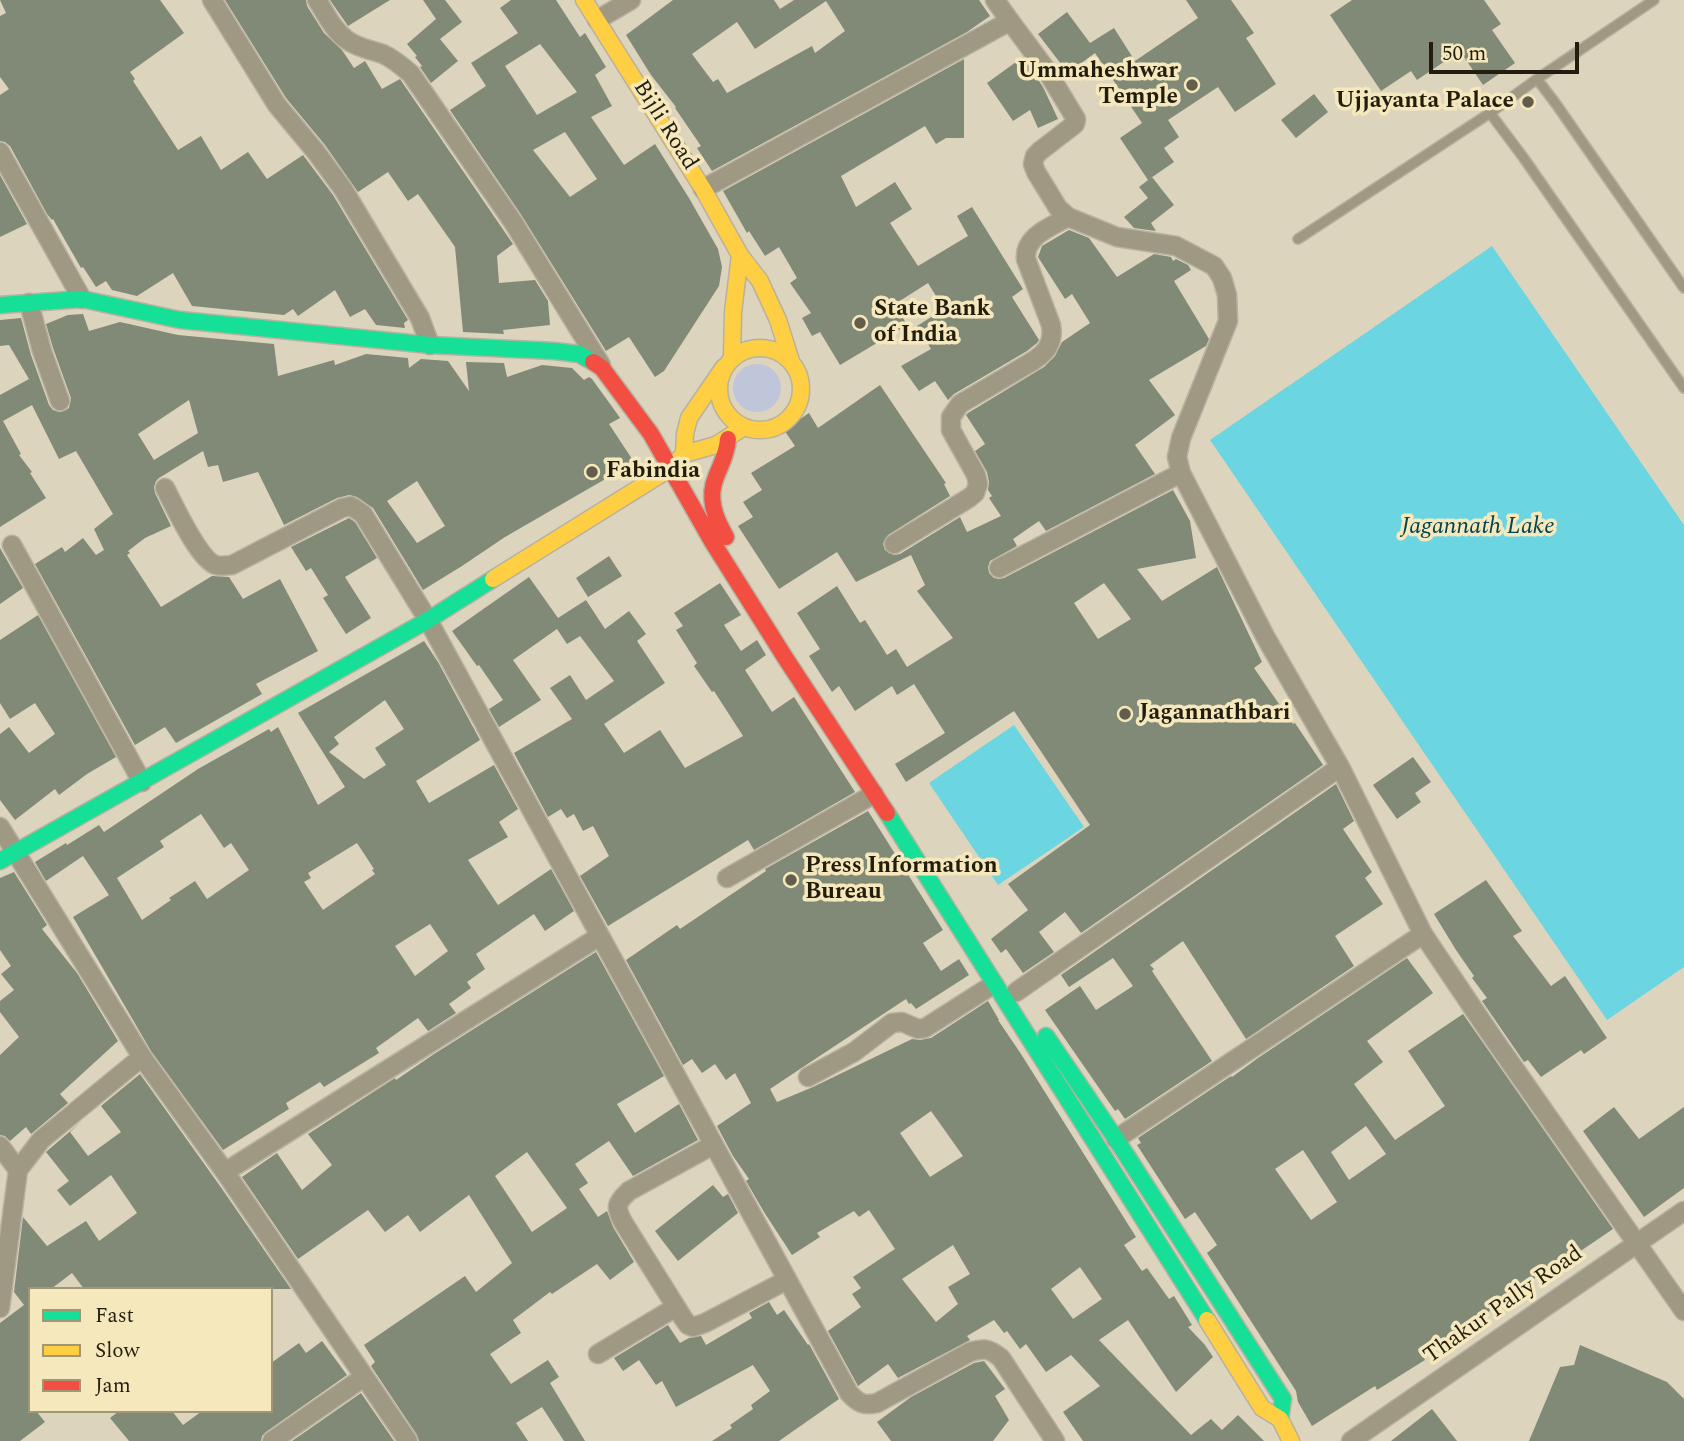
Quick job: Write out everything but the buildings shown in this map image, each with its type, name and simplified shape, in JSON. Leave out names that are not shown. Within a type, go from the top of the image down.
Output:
[{"type":"street","points":[[212,0],[277,105],[343,189],[421,318],[430,345]]},
{"type":"street","points":[[317,0],[336,30],[347,40],[358,47],[386,55],[411,74],[513,222],[602,368],[651,434],[720,554],[1262,1408],[1280,1419],[1292,1441]]},
{"type":"street","name":"Bijli Road","points":[[584,0],[703,189],[740,255],[760,281],[791,360]]},
{"type":"street","points":[[597,20],[631,0]]},
{"type":"street","points":[[995,0],[1045,68],[1076,119],[1075,124],[1035,156],[1033,164],[1058,208],[1068,217],[1117,237],[1176,246],[1214,266],[1222,278],[1227,295],[1228,321],[1181,438],[1177,457],[1181,473],[1266,638],[1340,767],[1423,934],[1684,1311]]},
{"type":"street","points":[[703,189],[1010,21]]},
{"type":"street","points":[[0,152],[82,299]]},
{"type":"street","points":[[894,544],[969,498],[978,488],[976,475],[951,430],[951,416],[960,404],[1033,361],[1043,354],[1050,344],[1053,334],[1051,325],[1025,251],[1033,238],[1068,217]]},
{"type":"street","points":[[684,454],[689,418],[728,363],[748,349],[764,347],[778,351],[791,360],[799,374],[802,388],[799,404],[791,417],[778,426],[764,430],[748,429],[735,423],[724,411],[719,397],[719,382],[728,363],[740,255]]},
{"type":"street","points":[[0,305],[82,299],[180,320],[430,345],[554,351],[579,355],[602,368]]},
{"type":"street","points":[[29,303],[60,401]]},
{"type":"street","points":[[0,861],[428,620],[671,468],[684,454],[702,451],[728,439],[744,427]]},
{"type":"street","points":[[728,439],[725,460],[711,491],[711,504],[719,525],[822,691],[1016,992],[1116,1139],[1283,1399],[1280,1419]]},
{"type":"street","points":[[999,568],[1181,473]]},
{"type":"street","points":[[165,488],[200,552],[215,565],[222,566],[232,565],[342,508],[351,506],[363,514],[428,620],[849,1393],[856,1401],[868,1405],[877,1403],[970,1352],[990,1349],[1001,1358],[1055,1441]]},
{"type":"street","points":[[12,545],[142,782]]},
{"type":"street","points":[[1016,992],[1340,767]]},
{"type":"street","points":[[727,878],[874,794]]},
{"type":"street","points":[[0,827],[142,1057],[225,1172],[408,1441]]},
{"type":"street","points":[[1116,1139],[1423,934]]},
{"type":"street","points":[[225,1172],[600,936]]},
{"type":"street","points":[[808,1077],[854,1052],[892,1023],[902,1021],[918,1029],[925,1028],[994,984]]},
{"type":"street","points":[[0,1308],[18,1170],[41,1140],[142,1057]]},
{"type":"street","points":[[713,1145],[629,1191],[619,1201],[617,1208],[624,1222],[676,1307],[688,1325],[693,1327],[787,1280]]},
{"type":"street","points":[[0,1146],[18,1170]]},
{"type":"street","name":"Thakur Pally Road","points":[[1351,1441],[1684,1211]]},
{"type":"street","points":[[597,1354],[676,1307]]},
{"type":"street","points":[[272,1441],[364,1377]]},
{"type":"lane","points":[[1298,239],[1490,113],[1654,0]]},
{"type":"lane","points":[[1537,79],[1684,288]]},
{"type":"lane","points":[[1490,113],[1684,388]]},
{"type":"shaded area","points":[[757,364],[774,371],[781,388],[774,405],[757,412],[740,405],[733,388],[740,371]]},
{"type":"water","name":"Jagannath Lake","points":[[1492,246],[1684,525],[1684,967],[1607,1020],[1210,440]]},
{"type":"water","points":[[1014,725],[1084,827],[998,885],[929,783]]},
{"type":"traffic: fast","points":[[0,305],[82,299],[180,320],[430,345],[554,351],[579,354],[593,362]]},
{"type":"traffic: fast","points":[[0,861],[428,620],[493,579]]},
{"type":"traffic: fast","points":[[887,813],[1207,1320]]},
{"type":"traffic: fast","points":[[1046,1036],[1116,1139],[1283,1399],[1280,1419]]},
{"type":"traffic: slow","points":[[584,0],[703,189],[740,255],[760,281],[778,320],[791,361]]},
{"type":"traffic: slow","points":[[732,358],[733,312],[740,255]]},
{"type":"traffic: slow","points":[[760,348],[776,351],[789,360],[798,373],[801,389],[798,405],[789,418],[776,427],[760,430],[744,427],[731,418],[722,405],[719,389],[722,373],[731,360],[744,351],[760,348]]},
{"type":"traffic: slow","points":[[493,579],[671,468],[684,454],[689,418],[724,367]]},
{"type":"traffic: slow","points":[[684,454],[716,445],[744,427]]},
{"type":"traffic: slow","points":[[1207,1320],[1262,1408],[1280,1419],[1291,1441]]},
{"type":"traffic: jam","points":[[593,362],[602,368],[651,434],[713,543],[887,813]]},
{"type":"traffic: jam","points":[[726,537],[716,515],[712,493],[728,439]]},
{"type":"place","name":"Ummaheshwar Temple","points":[[1192,85]]},
{"type":"place","name":"Ujjayanta Palace","points":[[1528,102]]},
{"type":"place","name":"State Bank of India","points":[[860,323]]},
{"type":"place","name":"Fabindia","points":[[592,472]]},
{"type":"place","name":"Jagannathbari","points":[[1125,714]]},
{"type":"place","name":"Press Information Bureau","points":[[791,880]]}]
